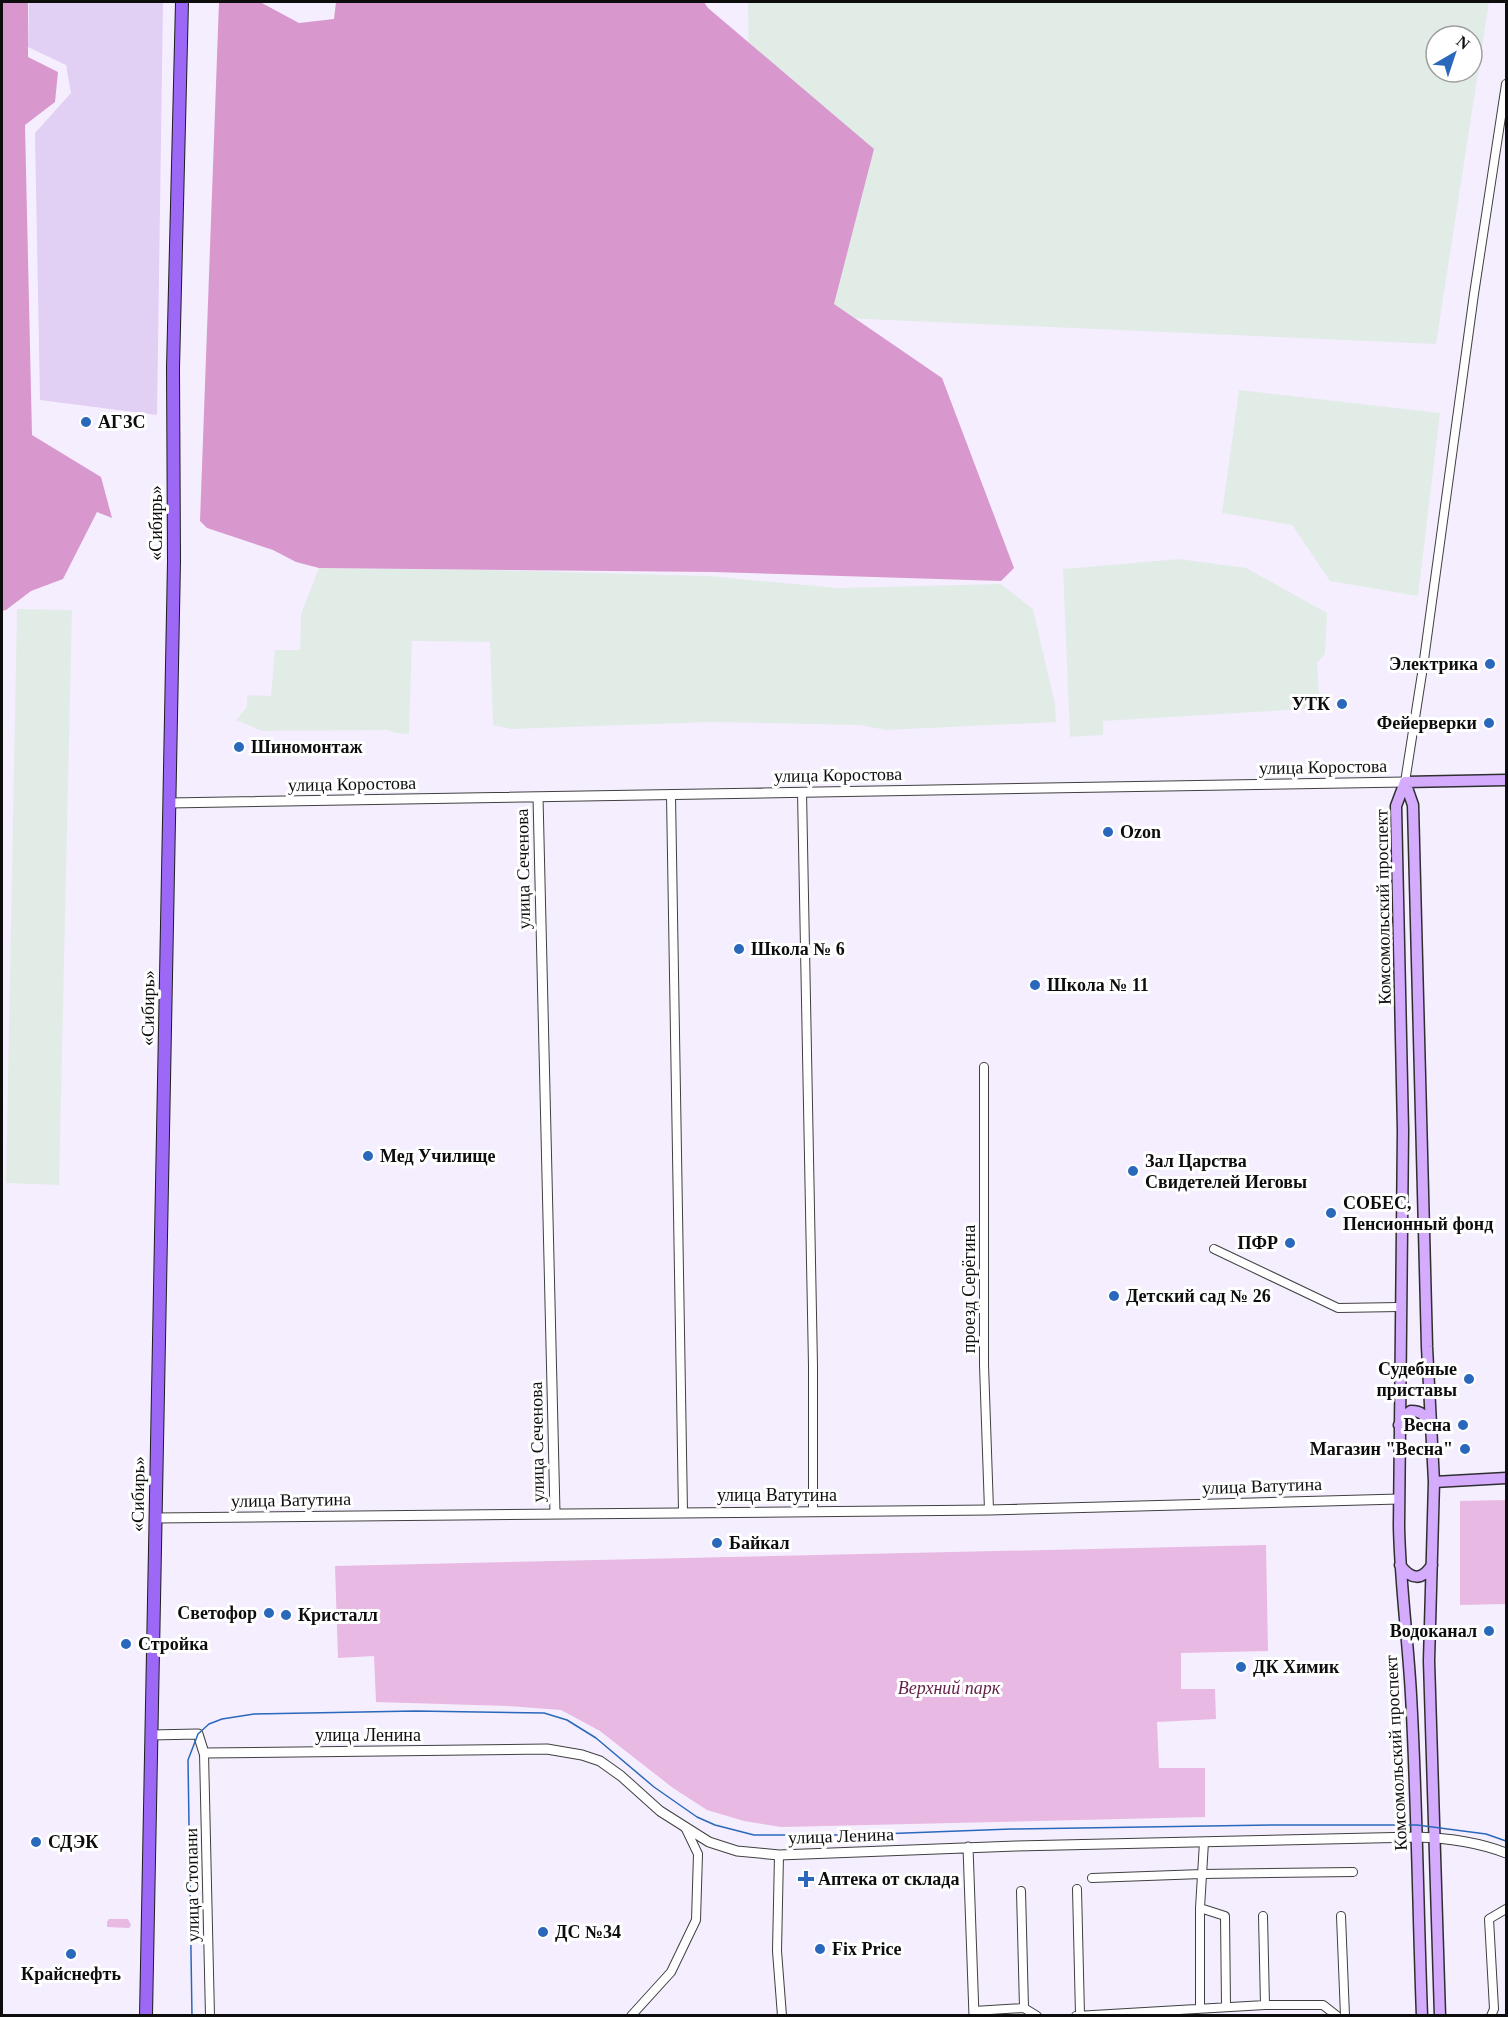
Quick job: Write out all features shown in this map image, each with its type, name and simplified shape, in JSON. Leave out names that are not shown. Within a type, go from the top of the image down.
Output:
[{"type":"main road","name":"«Сибирь»","points":[[146,2016],[174,561],[173,368],[182,2]]},
{"type":"main road","name":"улица Коростова","points":[[1405,782],[1506,780]]},
{"type":"main road","name":"Комсомольский проспект","points":[[1405,782],[1396,806],[1403,1130],[1399,1499],[1400,1565],[1409,1664],[1417,1837],[1422,2016]]},
{"type":"main road","name":"Комсомольский проспект","points":[[1405,782],[1413,805],[1434,1482],[1429,1660],[1440,2016]]},
{"type":"main road","points":[[1399,1426],[1402,1418],[1411,1411],[1419,1411],[1426,1417],[1431,1427]]},
{"type":"main road","points":[[1434,1482],[1506,1478]]},
{"type":"main road","points":[[1400,1565],[1413,1576],[1420,1576],[1426,1573],[1432,1564]]},
{"type":"street","points":[[1405,782],[1506,84]]},
{"type":"street","name":"улица Коростова","points":[[169,803],[1405,782]]},
{"type":"street","points":[[802,792],[813,1366],[813,1511]]},
{"type":"street","points":[[670,795],[683,1512]]},
{"type":"street","name":"улица Сеченова","points":[[538,797],[555,1514]]},
{"type":"street","name":"проезд Серёгина","points":[[984,1067],[984,1365],[989,1510]]},
{"type":"street","points":[[1214,1249],[1338,1308],[1399,1307]]},
{"type":"street","name":"улица Ватутина","points":[[155,1518],[989,1510],[1399,1499]]},
{"type":"street","points":[[151,1735],[198,1734],[204,1753]]},
{"type":"street","name":"улица Ленина","points":[[204,1753],[547,1749],[582,1755],[600,1761],[621,1776],[660,1811],[709,1842],[737,1851],[779,1855],[968,1847],[1417,1837],[1484,1844],[1506,1853]]},
{"type":"street","name":"улица Стопани","points":[[204,1753],[210,2016]]},
{"type":"street","points":[[631,2016],[671,1972],[696,1920],[698,1854],[687,1829]]},
{"type":"street","points":[[1200,2007],[1203,1842]]},
{"type":"street","points":[[968,1847],[974,2013],[1024,2008],[1037,2016]]},
{"type":"street","points":[[779,1855],[777,1951],[783,2016]]},
{"type":"street","points":[[1092,1878],[1353,1872]]},
{"type":"street","points":[[1077,1889],[1078,2015],[1200,2007],[1323,2005],[1337,2016]]},
{"type":"street","points":[[1021,1891],[1024,2008]]},
{"type":"street","points":[[1200,1908],[1225,1916],[1226,2006]]},
{"type":"street","points":[[1491,2016],[1494,2009],[1489,1919],[1506,1909]]},
{"type":"street","points":[[1263,1916],[1265,2005]]},
{"type":"street","points":[[1341,1916],[1345,2016]]},
{"type":"shaded area","points":[[2,2],[28,2],[28,57],[58,72],[55,102],[25,125],[32,435],[101,477],[112,518],[97,512],[63,579],[31,591],[2,611]]},
{"type":"shaded area","points":[[29,2],[163,2],[157,415],[40,400],[35,133],[71,93],[66,65],[28,47]]},
{"type":"shaded area","points":[[219,2],[260,2],[299,23],[334,19],[336,2],[704,2],[708,8],[874,149],[834,304],[942,378],[1014,568],[1001,581],[713,572],[319,568],[296,562],[273,550],[207,528],[200,521]]},
{"type":"shaded area","points":[[748,2],[1489,2],[1484,34],[1484,24],[1424,24],[1424,84],[1476,84],[1436,344],[751,314]]},
{"type":"shaded area","points":[[1239,390],[1440,413],[1418,596],[1330,581],[1292,525],[1222,513]]},
{"type":"shaded area","points":[[1179,559],[1246,568],[1327,613],[1325,654],[1317,663],[1320,708],[1103,721],[1103,735],[1070,737],[1063,569]]},
{"type":"shaded area","points":[[319,568],[708,576],[839,588],[1001,584],[1033,609],[1055,704],[1056,722],[886,730],[860,725],[712,722],[511,729],[493,725],[490,642],[412,641],[409,734],[388,730],[262,731],[236,720],[247,707],[247,695],[271,696],[275,650],[300,650],[301,614]]},
{"type":"shaded area","points":[[17,609],[72,610],[59,1185],[6,1183]]},
{"type":"green space","points":[[1506,1500],[1506,1604],[1460,1605],[1460,1501]]},
{"type":"green space","name":"Верхний парк","points":[[1266,1545],[1268,1651],[1181,1653],[1181,1689],[1215,1689],[1216,1719],[1157,1722],[1159,1768],[1205,1768],[1205,1817],[781,1827],[744,1821],[707,1810],[673,1788],[600,1731],[561,1710],[376,1702],[374,1656],[338,1658],[335,1566]]},
{"type":"green space","points":[[109,1919],[128,1919],[131,1925],[129,1928],[107,1927]]},
{"type":"tram line","points":[[192,2016],[188,1760],[198,1734],[209,1724],[222,1719],[254,1714],[415,1711],[544,1713],[567,1720],[596,1738],[654,1787],[697,1817],[715,1825],[754,1835],[853,1835],[1011,1829],[1417,1825],[1486,1834],[1506,1841]]},
{"type":"place","name":"АГЗС","points":[[86,422]]},
{"type":"place","name":"Электрика","points":[[1490,664]]},
{"type":"place","name":"УТК","points":[[1342,704]]},
{"type":"place","name":"Фейерверки","points":[[1489,723]]},
{"type":"place","name":"Шиномонтаж","points":[[239,747]]},
{"type":"place","name":"Ozon","points":[[1108,832]]},
{"type":"place","name":"Школа № 6","points":[[739,949]]},
{"type":"place","name":"Школа № 11","points":[[1035,985]]},
{"type":"place","name":"Мед Училище","points":[[368,1156]]},
{"type":"place","name":"Зал Царства Свидетелей Иеговы","points":[[1133,1171]]},
{"type":"place","name":"СОБЕС, Пенсионный фонд","points":[[1331,1213]]},
{"type":"place","name":"ПФР","points":[[1290,1243]]},
{"type":"place","name":"Детский сад № 26","points":[[1114,1296]]},
{"type":"place","name":"Судебные приставы","points":[[1469,1379]]},
{"type":"place","name":"Весна","points":[[1463,1425]]},
{"type":"place","name":"Магазин \"Весна\"","points":[[1465,1449]]},
{"type":"place","name":"Байкал","points":[[717,1543]]},
{"type":"place","name":"Светофор","points":[[269,1613]]},
{"type":"place","name":"Кристалл","points":[[286,1615]]},
{"type":"place","name":"Водоканал","points":[[1489,1631]]},
{"type":"place","name":"Стройка","points":[[126,1644]]},
{"type":"place","name":"ДК Химик","points":[[1241,1667]]},
{"type":"place","name":"СДЭК","points":[[36,1842]]},
{"type":"place","name":"Аптека от склада","points":[[806,1879]]},
{"type":"place","name":"ДС №34","points":[[543,1932]]},
{"type":"place","name":"Fix Price","points":[[820,1949]]},
{"type":"place","name":"Крайснефть","points":[[71,1954]]}]
